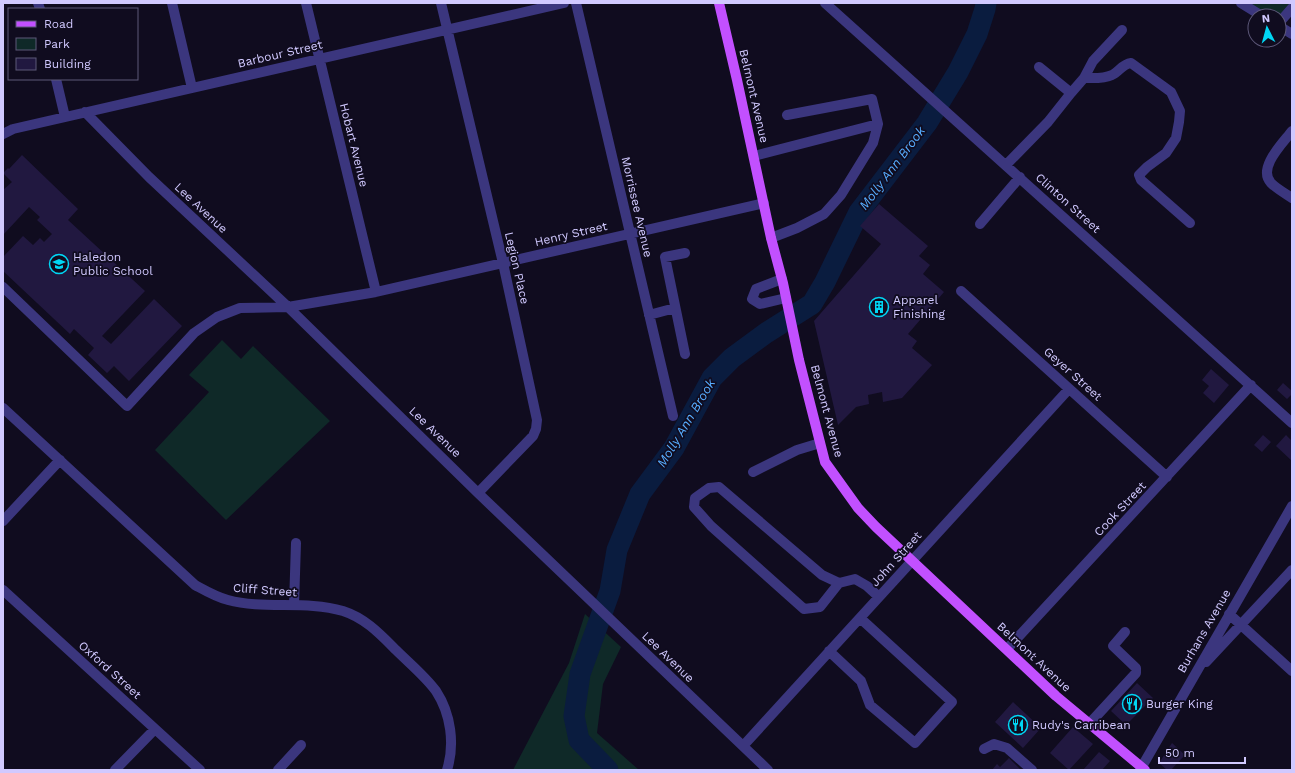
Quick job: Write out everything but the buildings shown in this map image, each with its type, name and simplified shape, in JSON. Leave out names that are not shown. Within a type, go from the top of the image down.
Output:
[{"type":"main road","name":"Belmont Avenue","points":[[719,3],[771,238],[783,281],[799,360],[825,462],[858,508],[876,527],[913,560],[961,608],[1056,696],[1090,723],[1142,769]]},
{"type":"street","points":[[172,3],[192,88]]},
{"type":"street","name":"Hobart Avenue","points":[[306,3],[376,292]]},
{"type":"street","name":"Legion Place","points":[[442,3],[503,263],[537,420],[536,429],[532,436],[478,493]]},
{"type":"street","name":"Barbour Street","points":[[3,134],[13,129],[85,112],[564,3]]},
{"type":"street","name":"Morrissee Avenue","points":[[576,3],[673,416]]},
{"type":"street","name":"Clinton Street","points":[[826,3],[1292,423]]},
{"type":"street","points":[[1006,165],[1048,122],[1084,78],[1093,61],[1122,30]]},
{"type":"street","points":[[1084,78],[1105,78],[1114,74],[1126,63],[1131,63],[1171,92],[1180,111],[1176,138],[1166,154],[1147,167],[1139,175],[1140,180],[1190,223]]},
{"type":"street","points":[[1039,67],[1071,93]]},
{"type":"street","points":[[56,80],[65,117]]},
{"type":"street","points":[[771,238],[797,228],[824,214],[841,195],[873,143],[878,124],[872,99],[787,115]]},
{"type":"street","name":"Lee Avenue","points":[[85,112],[149,177],[288,307],[478,493],[768,770]]},
{"type":"street","points":[[754,156],[878,124]]},
{"type":"street","points":[[1292,131],[1268,163],[1267,170],[1271,183],[1292,198]]},
{"type":"street","points":[[980,224],[1020,177]]},
{"type":"street","name":"Henry Street","points":[[3,287],[127,406],[194,333],[217,317],[240,308],[288,307],[376,292],[764,203]]},
{"type":"street","points":[[685,253],[665,257],[685,354]]},
{"type":"street","points":[[783,281],[756,290],[752,299],[760,304],[786,298]]},
{"type":"street","name":"Geyer Street","points":[[961,291],[1167,477]]},
{"type":"street","points":[[649,315],[676,308]]},
{"type":"street","name":"Cook Street","points":[[1007,649],[1251,385]]},
{"type":"street","name":"John Street","points":[[743,746],[1070,389]]},
{"type":"street","name":"Cliff Street","points":[[3,408],[195,585],[216,596],[243,603],[321,606],[356,616],[379,633],[428,682],[443,704],[450,729],[451,755],[447,770]]},
{"type":"street","points":[[753,472],[797,450],[820,443]]},
{"type":"street","points":[[3,521],[60,460]]},
{"type":"street","points":[[839,583],[822,575],[719,487],[709,488],[695,498],[694,507],[711,526],[804,609],[820,607],[839,583],[855,579],[867,586],[879,597]]},
{"type":"street","name":"Burhans Avenue","points":[[1142,769],[1194,675],[1292,506]]},
{"type":"street","points":[[294,605],[296,543]]},
{"type":"street","points":[[1194,675],[1292,570]]},
{"type":"street","name":"Oxford Street","points":[[3,590],[200,770]]},
{"type":"street","points":[[1229,614],[1292,671]]},
{"type":"street","points":[[829,651],[861,681],[870,704],[915,743],[952,702],[860,618]]},
{"type":"street","points":[[1090,723],[1136,673],[1136,668],[1113,646],[1125,632]]},
{"type":"street","points":[[115,770],[155,729]]},
{"type":"street","points":[[984,749],[994,744],[1007,748],[1032,770]]},
{"type":"street","points":[[278,770],[301,745]]},
{"type":"green space","points":[[1242,3],[1292,3],[1292,13],[1287,14],[1287,8],[1250,8]]},
{"type":"green space","points":[[222,340],[241,359],[253,346],[330,421],[226,520],[155,450],[209,392],[189,375]]},
{"type":"green space","points":[[585,614],[621,647],[603,684],[597,733],[639,770],[513,770],[569,663]]},
{"type":"waterway","name":"Molly Ann Brook","points":[[608,770],[579,740],[574,716],[580,674],[610,591],[617,550],[640,494],[674,448],[712,378],[732,358],[766,333],[812,304],[825,282],[859,212],[927,123],[958,72],[977,34],[986,3]]},
{"type":"place","name":"Haledon Public School","points":[[59,264]]},
{"type":"place","name":"Apparel Finishing","points":[[879,307]]},
{"type":"place","name":"Burger King","points":[[1132,704]]},
{"type":"place","name":"Rudy's Carribean","points":[[1018,725]]}]
